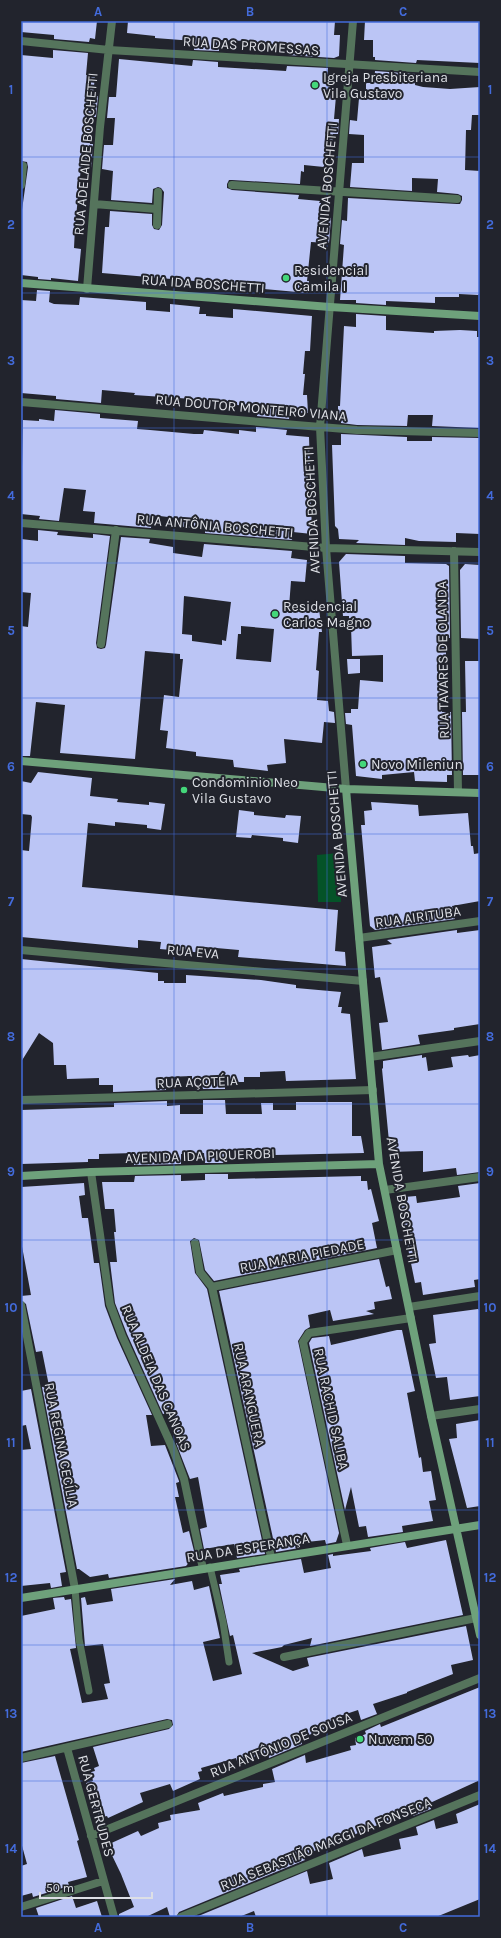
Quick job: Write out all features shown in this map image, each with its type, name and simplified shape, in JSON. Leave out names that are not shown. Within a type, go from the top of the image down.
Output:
[{"type":"street","name":"RUA ADELAIDE BOSCHETTI","points":[[87,289],[100,128],[112,21]]},
{"type":"street","name":"AVENIDA BOSCHETTI","points":[[353,21],[320,427],[326,548],[379,1164],[431,1416],[480,1635]]},
{"type":"street","name":"RUA DAS PROMESSAS","points":[[21,41],[109,50],[350,66],[480,72]]},
{"type":"street","points":[[21,185],[23,166]]},
{"type":"street","points":[[232,185],[457,199]]},
{"type":"street","points":[[157,225],[158,192]]},
{"type":"street","points":[[94,204],[157,209]]},
{"type":"street","name":"RUA IDA BOSCHETTI","points":[[21,283],[87,289],[480,316]]},
{"type":"street","name":"RUA DOUTOR MONTEIRO VIANA","points":[[21,402],[357,430],[480,433]]},
{"type":"street","name":"RUA ANTÔNIA BOSCHETTI","points":[[21,523],[326,548],[480,552]]},
{"type":"street","points":[[101,644],[116,530]]},
{"type":"street","name":"RUA TAVARES DE OLANDA","points":[[454,551],[458,792]]},
{"type":"street","points":[[21,761],[346,789],[480,793]]},
{"type":"street","name":"RUA AIRITUBA","points":[[359,938],[480,921]]},
{"type":"street","name":"RUA EVA","points":[[21,950],[363,981]]},
{"type":"street","points":[[370,1057],[480,1041]]},
{"type":"street","name":"RUA AÇOTÉIA","points":[[21,1100],[373,1090]]},
{"type":"street","name":"AVENIDA IDA PIQUEROBI","points":[[21,1176],[91,1172],[379,1164]]},
{"type":"street","name":"RUA ALDEIA DAS CANOAS","points":[[91,1172],[110,1304],[122,1336],[173,1449],[184,1479],[206,1568]]},
{"type":"street","points":[[385,1190],[480,1177]]},
{"type":"street","name":"RUA ARANGUERA","points":[[195,1243],[200,1272],[212,1287],[272,1557]]},
{"type":"street","name":"RUA MARIA PIEDADE","points":[[212,1287],[397,1250]]},
{"type":"street","points":[[409,1308],[480,1296]]},
{"type":"street","name":"RUA REGINA CECÍLIA","points":[[21,1305],[75,1589]]},
{"type":"street","name":"RUA RACHID SALIBA","points":[[347,1545],[303,1342],[309,1333],[411,1318]]},
{"type":"street","points":[[431,1416],[480,1410]]},
{"type":"street","name":"RUA DA ESPERANÇA","points":[[21,1598],[480,1525]]},
{"type":"street","points":[[284,1657],[476,1618]]},
{"type":"street","name":"RUA ANTÔNIO DE SOUSA","points":[[91,1836],[480,1678]]},
{"type":"street","points":[[21,1758],[168,1724]]},
{"type":"street","name":"RUA GERTRUDES","points":[[67,1748],[114,1917]]},
{"type":"street","name":"RUA SEBASTIÃO MAGGI DA FONSECA","points":[[181,1917],[480,1795]]},
{"type":"street","points":[[21,1907],[103,1881]]},
{"type":"lane","points":[[206,1568],[223,1622],[229,1662]]},
{"type":"lane","points":[[75,1589],[79,1639],[89,1691]]},
{"type":"green space","points":[[338,853],[341,902],[318,902],[317,855]]},
{"type":"building","points":[[21,21],[97,21],[95,39],[90,38],[89,42],[54,39],[54,35],[21,32]]},
{"type":"building","points":[[128,21],[335,21],[334,35],[340,35],[339,56],[334,58],[288,55],[289,47],[246,41],[219,40],[219,51],[194,50],[194,41],[155,38],[155,36],[127,33]]},
{"type":"building","points":[[365,21],[480,21],[480,63],[417,60],[416,63],[375,60],[375,57],[373,57],[373,40],[364,40]]},
{"type":"building","points":[[53,50],[88,53],[86,75],[95,76],[93,96],[98,96],[96,117],[92,117],[90,144],[93,144],[91,168],[81,167],[74,248],[81,249],[78,281],[51,278],[51,280],[38,279],[38,277],[21,275],[21,217],[28,167],[27,162],[21,161],[21,55],[53,58]]},
{"type":"building","points":[[119,59],[192,66],[193,60],[218,62],[218,67],[286,71],[287,66],[328,68],[327,79],[333,79],[331,95],[336,96],[334,119],[339,119],[338,134],[333,134],[331,157],[325,156],[324,167],[304,165],[304,172],[301,171],[300,184],[229,180],[227,184],[227,188],[232,190],[299,195],[298,199],[320,201],[320,216],[331,218],[329,243],[311,242],[307,281],[309,281],[308,293],[264,289],[265,286],[102,273],[105,227],[109,227],[110,211],[152,214],[152,225],[154,229],[159,230],[162,225],[164,192],[161,188],[158,187],[153,189],[152,203],[111,200],[113,171],[102,169],[104,145],[113,145],[115,118],[107,118],[109,97],[116,97]]},
{"type":"building","points":[[375,71],[416,74],[415,85],[423,87],[450,89],[480,87],[480,115],[472,115],[471,130],[466,130],[465,170],[480,171],[480,293],[478,295],[459,294],[459,297],[435,297],[435,303],[386,301],[386,305],[356,303],[356,300],[340,300],[344,245],[340,244],[342,220],[347,221],[348,198],[457,204],[460,204],[462,200],[462,196],[458,194],[437,192],[438,179],[412,178],[412,191],[350,187],[352,163],[364,163],[364,135],[349,134],[350,120],[357,121],[359,98],[366,99],[366,83],[374,83]]},
{"type":"building","points":[[37,290],[50,291],[49,302],[54,304],[79,305],[80,297],[146,302],[146,310],[170,312],[170,304],[200,307],[199,314],[206,314],[206,316],[233,318],[233,309],[312,316],[310,351],[305,351],[303,374],[305,374],[303,395],[307,395],[308,413],[290,412],[289,419],[257,416],[258,407],[237,405],[237,402],[134,395],[135,393],[102,390],[101,403],[56,399],[56,396],[21,393],[21,300],[36,301]]},
{"type":"building","points":[[356,314],[386,316],[386,330],[434,333],[434,331],[477,331],[477,337],[480,337],[480,428],[432,426],[433,415],[408,415],[407,426],[357,425],[341,423],[341,421],[338,421],[344,326],[356,327]]},
{"type":"building","points":[[55,410],[100,414],[100,418],[138,421],[137,429],[194,434],[203,434],[204,430],[239,434],[239,430],[256,432],[256,427],[287,430],[286,435],[309,437],[312,534],[293,532],[292,540],[205,533],[205,529],[175,526],[176,518],[152,515],[151,528],[94,523],[95,512],[83,511],[86,490],[64,488],[59,521],[39,519],[40,516],[21,514],[23,420],[39,421],[39,419],[54,421]]},
{"type":"building","points":[[341,434],[407,437],[407,441],[432,441],[432,437],[480,438],[480,534],[456,533],[456,542],[419,541],[405,538],[405,545],[356,543],[359,540],[339,539],[338,529],[335,526],[332,445],[341,445]]},
{"type":"building","points":[[38,530],[58,532],[57,535],[93,538],[93,534],[110,536],[96,643],[97,648],[101,649],[105,648],[106,645],[121,537],[150,539],[149,543],[173,547],[173,553],[202,557],[204,544],[292,551],[291,558],[307,560],[305,582],[291,581],[289,607],[319,609],[322,632],[319,632],[316,670],[319,671],[317,700],[328,701],[329,711],[334,712],[335,723],[324,722],[322,743],[284,739],[286,763],[267,765],[268,771],[234,767],[233,760],[196,756],[196,752],[166,748],[168,731],[160,730],[164,695],[179,697],[183,659],[180,659],[180,654],[145,651],[135,759],[60,753],[65,705],[36,702],[30,756],[21,756],[21,626],[28,627],[31,593],[21,592],[21,539],[38,541]],"holes":[[[184,596],[231,602],[226,641],[222,640],[222,645],[192,641],[192,635],[182,634]],[[241,626],[274,629],[271,662],[236,659],[238,634],[241,634]]]},
{"type":"building","points":[[346,554],[405,556],[405,563],[446,564],[449,566],[450,638],[446,638],[446,670],[443,671],[442,712],[451,712],[452,775],[447,775],[447,782],[415,781],[414,772],[382,775],[382,779],[356,776],[352,725],[346,724],[345,713],[351,713],[351,709],[358,709],[360,680],[383,682],[383,655],[352,656],[351,626],[349,626],[349,616],[343,616],[339,562]]},
{"type":"building","points":[[465,564],[480,565],[480,639],[461,638],[460,570]]},
{"type":"building","points":[[347,659],[360,659],[360,673],[348,674]]},
{"type":"building","points":[[465,661],[480,661],[480,775],[463,775],[462,712],[466,712]]},
{"type":"building","points":[[38,772],[92,778],[90,796],[118,799],[117,802],[149,805],[149,802],[165,804],[161,830],[147,828],[147,825],[115,822],[115,826],[88,823],[82,887],[338,910],[335,951],[345,952],[346,966],[238,957],[239,950],[205,947],[205,953],[160,949],[161,942],[138,940],[138,948],[21,937],[21,850],[29,851],[32,817],[31,815],[21,814],[21,781],[31,783]]},
{"type":"building","points":[[371,802],[418,805],[419,816],[468,813],[471,846],[473,846],[474,854],[480,853],[480,901],[452,906],[455,919],[375,930],[370,926],[361,825],[365,825],[364,811],[372,810]]},
{"type":"building","points":[[239,810],[254,812],[254,815],[285,818],[286,815],[301,816],[298,843],[283,841],[283,838],[252,835],[251,838],[236,837]]},
{"type":"building","points":[[457,930],[457,933],[480,930],[480,1024],[454,1028],[454,1030],[418,1035],[420,1044],[382,1050],[379,1023],[388,1022],[380,977],[375,978],[372,947],[392,944],[387,940]]},
{"type":"building","points":[[21,959],[158,973],[158,981],[164,981],[164,983],[186,983],[186,975],[261,980],[296,985],[296,988],[341,992],[338,1007],[342,1007],[341,1013],[350,1014],[356,1079],[286,1081],[285,1071],[260,1072],[260,1077],[244,1077],[244,1082],[225,1082],[225,1089],[203,1089],[201,1079],[192,1079],[192,1076],[166,1077],[166,1090],[113,1092],[113,1085],[99,1085],[99,1078],[67,1079],[66,1065],[54,1065],[53,1043],[39,1033],[21,1062]]},
{"type":"building","points":[[422,1055],[422,1058],[426,1057],[428,1071],[453,1067],[451,1057],[468,1055],[469,1057],[480,1055],[480,1172],[457,1175],[456,1168],[423,1172],[423,1151],[390,1152],[382,1069],[383,1061]]},
{"type":"building","points":[[203,1100],[225,1100],[226,1114],[262,1114],[261,1103],[273,1103],[273,1110],[296,1110],[296,1102],[352,1102],[352,1136],[361,1136],[364,1153],[275,1155],[274,1149],[251,1149],[227,1150],[228,1163],[205,1163],[204,1153],[181,1154],[181,1164],[134,1165],[134,1153],[99,1154],[99,1159],[88,1159],[88,1162],[21,1164],[21,1110],[114,1107],[114,1103],[167,1101],[167,1106],[180,1105],[180,1114],[203,1114]]},
{"type":"building","points":[[205,1174],[228,1174],[228,1179],[361,1176],[361,1181],[367,1181],[368,1190],[371,1189],[379,1221],[372,1223],[377,1248],[214,1281],[205,1270],[199,1240],[194,1238],[190,1241],[195,1273],[207,1289],[265,1554],[237,1558],[234,1544],[204,1549],[200,1529],[207,1527],[198,1477],[190,1479],[176,1443],[181,1443],[169,1413],[163,1414],[127,1334],[115,1303],[110,1262],[117,1262],[114,1232],[116,1232],[114,1209],[105,1209],[102,1182],[134,1182],[135,1176],[181,1175],[181,1181],[205,1180]]},
{"type":"building","points":[[84,1183],[85,1195],[79,1196],[82,1218],[88,1218],[94,1263],[99,1263],[105,1306],[117,1338],[152,1415],[146,1415],[151,1446],[165,1445],[179,1481],[176,1483],[179,1497],[175,1497],[183,1533],[189,1531],[194,1551],[192,1559],[186,1566],[109,1578],[108,1574],[90,1577],[77,1569],[42,1387],[49,1386],[42,1351],[36,1352],[26,1304],[21,1300],[21,1296],[31,1295],[21,1241],[21,1187]]},
{"type":"building","points":[[480,1183],[480,1279],[474,1280],[475,1287],[423,1295],[421,1282],[415,1283],[399,1204],[404,1197],[416,1196],[417,1203],[460,1197],[458,1186]]},
{"type":"building","points":[[379,1259],[386,1287],[389,1286],[392,1299],[374,1302],[375,1309],[366,1311],[374,1314],[333,1321],[330,1310],[308,1315],[310,1327],[305,1330],[298,1341],[339,1533],[336,1542],[326,1544],[325,1540],[298,1543],[299,1548],[276,1552],[219,1291]]},
{"type":"building","points":[[478,1309],[480,1311],[480,1396],[450,1400],[447,1377],[436,1378],[429,1344],[436,1343],[433,1315]]},
{"type":"building","points":[[402,1330],[415,1391],[407,1393],[419,1458],[421,1457],[423,1472],[431,1471],[436,1500],[429,1501],[433,1521],[402,1526],[403,1532],[368,1537],[366,1526],[359,1527],[351,1487],[345,1510],[309,1343],[312,1338],[329,1336],[331,1345]]},
{"type":"building","points":[[31,1389],[66,1572],[60,1573],[62,1586],[51,1588],[50,1583],[21,1586],[21,1450],[31,1449],[26,1425],[21,1426],[21,1391]]},
{"type":"building","points":[[480,1420],[480,1506],[467,1508],[449,1439],[457,1438],[456,1424]]},
{"type":"building","points":[[446,1540],[463,1615],[310,1646],[312,1638],[284,1645],[282,1647],[252,1653],[293,1671],[309,1666],[307,1658],[466,1626],[473,1660],[451,1665],[453,1674],[407,1693],[373,1704],[377,1714],[361,1720],[358,1710],[337,1717],[337,1719],[322,1724],[324,1729],[301,1738],[302,1744],[269,1758],[268,1752],[238,1764],[236,1758],[201,1768],[202,1771],[198,1772],[200,1779],[173,1791],[170,1784],[140,1793],[143,1802],[108,1818],[107,1816],[99,1818],[97,1808],[93,1809],[86,1783],[93,1781],[91,1772],[95,1771],[94,1768],[99,1766],[93,1747],[169,1729],[173,1725],[172,1720],[167,1719],[21,1752],[21,1616],[55,1609],[53,1598],[64,1597],[65,1600],[71,1599],[76,1648],[70,1649],[82,1703],[108,1699],[104,1684],[110,1683],[103,1644],[85,1646],[81,1598],[85,1597],[87,1605],[113,1601],[111,1589],[175,1579],[170,1585],[192,1581],[194,1590],[209,1586],[220,1638],[203,1642],[213,1681],[242,1674],[233,1635],[230,1636],[219,1584],[222,1584],[220,1575],[240,1572],[239,1569],[301,1559],[304,1573],[331,1568],[328,1555],[333,1554],[333,1556],[371,1551],[370,1548],[405,1542],[407,1548]]},
{"type":"building","points":[[480,1687],[480,1780],[430,1803],[431,1809],[413,1816],[412,1811],[325,1848],[324,1847],[304,1855],[305,1860],[179,1912],[176,1917],[170,1917],[167,1907],[146,1917],[119,1917],[119,1914],[134,1907],[121,1874],[107,1845],[138,1831],[141,1836],[159,1828],[158,1823],[171,1820],[170,1815],[200,1810],[198,1803],[223,1793],[224,1796],[263,1787],[263,1784],[275,1782],[272,1769],[305,1755],[306,1763],[351,1750],[350,1746],[356,1745],[355,1738],[366,1734],[365,1731],[380,1724],[381,1727]]},
{"type":"building","points":[[55,1756],[79,1840],[77,1841],[87,1877],[68,1882],[69,1886],[33,1897],[32,1893],[21,1896],[21,1866],[27,1864],[21,1842],[21,1763]]},
{"type":"building","points":[[480,1804],[480,1899],[436,1917],[256,1917],[254,1911],[239,1917],[196,1917],[307,1871],[310,1884],[333,1879],[329,1863],[362,1849],[364,1857],[401,1849],[399,1839],[418,1835],[416,1827],[434,1820],[436,1829],[458,1823],[456,1814]]},
{"type":"building","points":[[72,1896],[76,1908],[97,1901],[102,1917],[39,1917],[36,1908]]},
{"type":"place","name":"Igreja Presbiteriana Vila Gustavo","points":[[315,85]]},
{"type":"place","name":"Residencial Camila I","points":[[286,278]]},
{"type":"place","name":"Residencial Carlos Magno","points":[[275,614]]},
{"type":"place","name":"Novo Mileniun","points":[[363,764]]},
{"type":"place","name":"Condominio Neo Vila Gustavo","points":[[184,790]]},
{"type":"place","name":"Nuvem 50","points":[[360,1739]]}]
